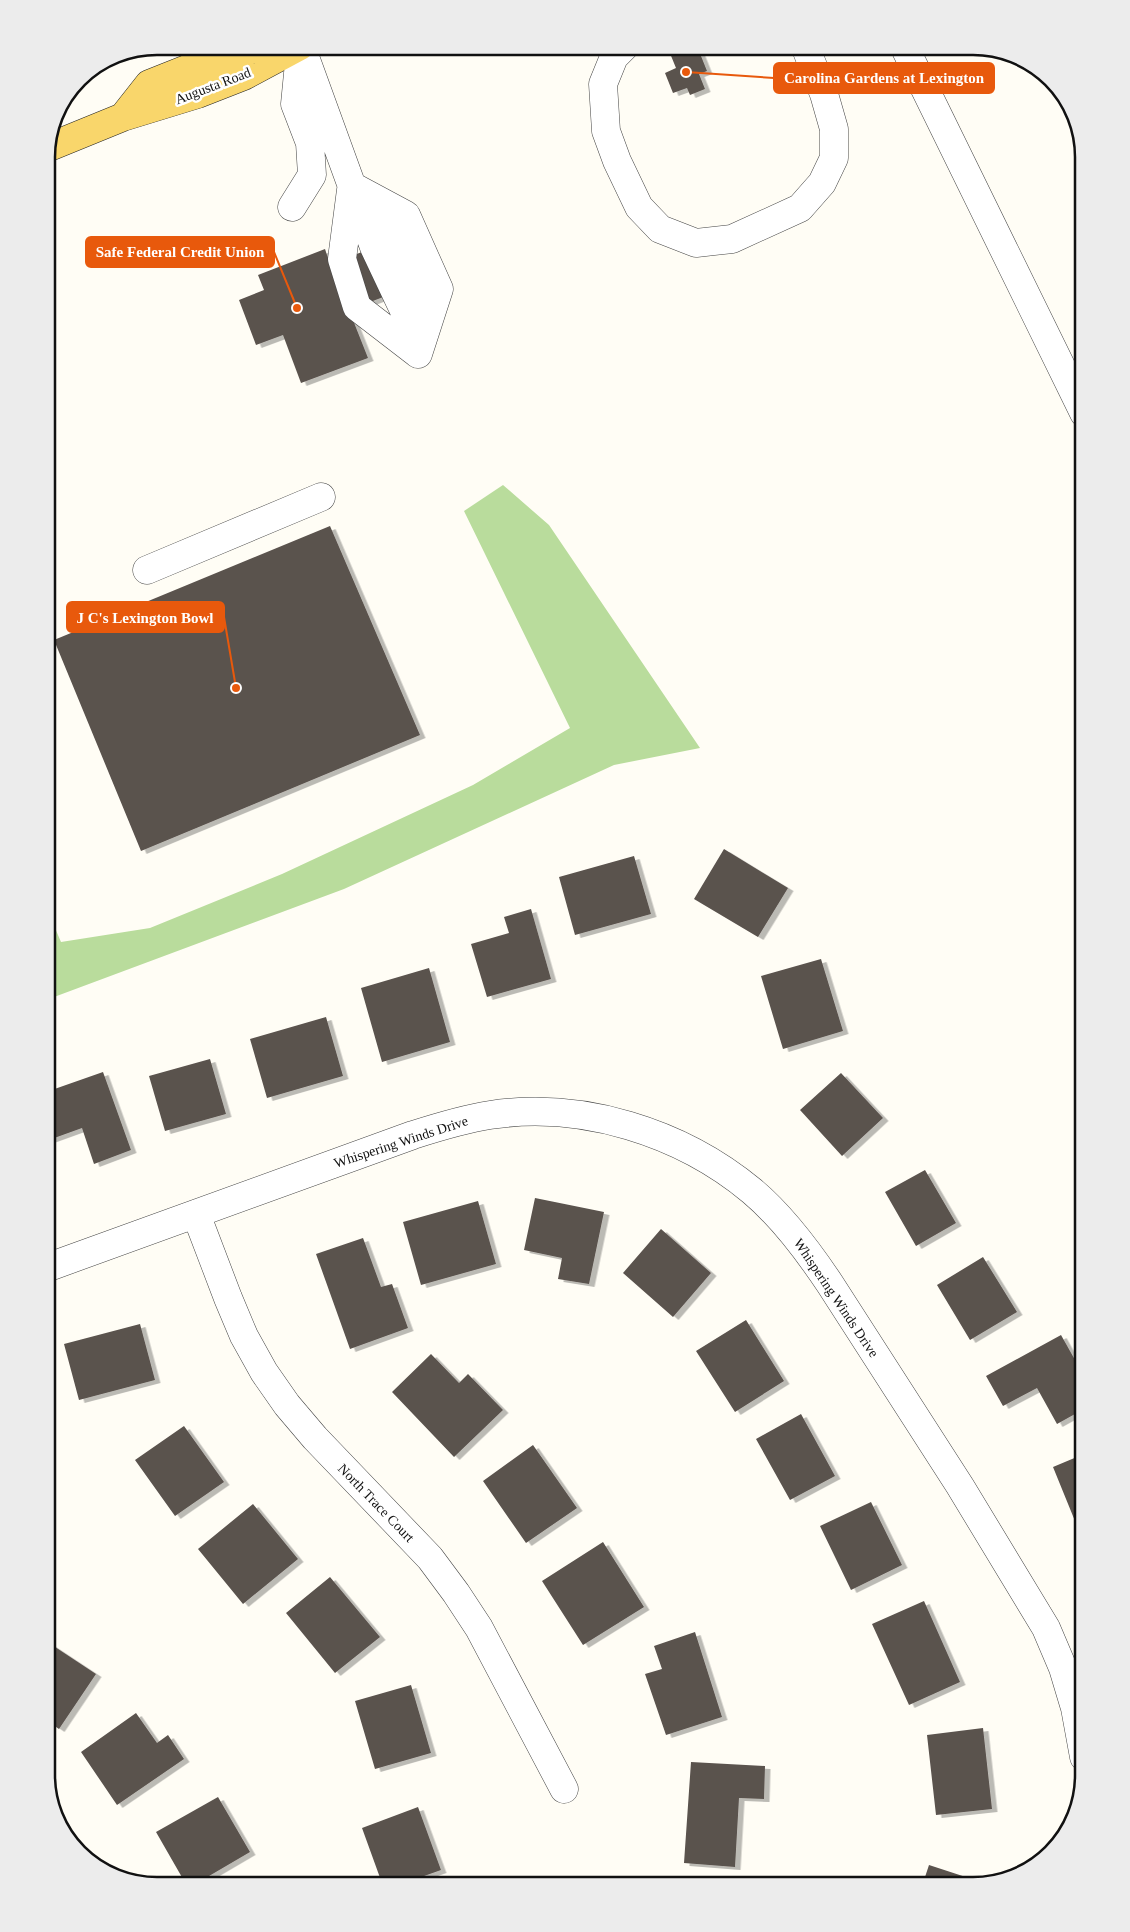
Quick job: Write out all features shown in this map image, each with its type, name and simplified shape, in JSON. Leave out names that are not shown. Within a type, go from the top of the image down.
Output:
[{"type":"main road","name":"Augusta Road","points":[[123,117],[149,84],[222,55]]},
{"type":"main road","name":"Augusta Road","points":[[56,144],[123,117],[217,87],[244,76],[284,55]]},
{"type":"street","points":[[292,207],[312,175],[310,142],[296,104],[300,55]]},
{"type":"street","points":[[304,55],[352,186],[362,252],[382,297],[418,354],[439,289],[406,215],[352,186]]},
{"type":"street","points":[[616,55],[603,84],[606,131],[617,161],[639,207],[660,229],[696,243],[732,239],[800,208],[822,183],[834,158],[834,129],[824,94],[809,55]]},
{"type":"street","points":[[908,55],[1075,395]]},
{"type":"street","points":[[147,570],[321,497]]},
{"type":"street","name":"Whispering Winds Drive","points":[[55,1265],[413,1135],[451,1123],[491,1115],[574,1114],[632,1126],[689,1149],[722,1169],[753,1192],[782,1221],[808,1252],[960,1486],[1046,1628],[1063,1668],[1075,1708]]},
{"type":"street","name":"North Trace Court","points":[[196,1214],[244,1336],[264,1372],[287,1405],[315,1438],[430,1558],[456,1593],[495,1657],[564,1789]]},
{"type":"green space","points":[[503,485],[549,525],[700,748],[614,765],[344,889],[55,997],[55,928],[61,942],[150,928],[282,874],[473,785],[570,728],[464,511]]},
{"type":"building","points":[[671,55],[701,55],[707,71],[699,74],[705,89],[690,95],[687,88],[673,93],[665,73],[676,68]]},
{"type":"building","points":[[325,249],[330,264],[362,252],[415,285],[349,310],[368,358],[301,383],[283,335],[256,345],[239,300],[264,290],[258,275]]},
{"type":"building","points":[[330,526],[420,735],[141,851],[55,640]]},
{"type":"building","points":[[724,849],[788,888],[758,937],[694,899]]},
{"type":"building","points":[[634,856],[651,914],[575,935],[559,877]]},
{"type":"building","points":[[531,909],[551,979],[487,997],[471,944],[509,933],[504,917]]},
{"type":"building","points":[[821,959],[843,1031],[783,1049],[761,976]]},
{"type":"building","points":[[429,968],[450,1042],[382,1062],[361,988]]},
{"type":"building","points":[[326,1017],[343,1076],[267,1098],[250,1039]]},
{"type":"building","points":[[210,1059],[226,1114],[165,1131],[149,1076]]},
{"type":"building","points":[[103,1072],[131,1150],[94,1164],[82,1128],[55,1138],[55,1089]]},
{"type":"building","points":[[841,1073],[883,1118],[842,1156],[800,1110]]},
{"type":"building","points":[[925,1170],[956,1223],[916,1246],[885,1192]]},
{"type":"building","points":[[535,1198],[604,1212],[589,1284],[558,1279],[562,1258],[524,1250]]},
{"type":"building","points":[[478,1201],[496,1264],[421,1285],[403,1222]]},
{"type":"building","points":[[661,1229],[711,1273],[673,1317],[623,1273]]},
{"type":"building","points":[[363,1238],[381,1287],[392,1284],[408,1328],[350,1349],[316,1254]]},
{"type":"building","points":[[983,1257],[1017,1312],[970,1340],[937,1285]]},
{"type":"building","points":[[746,1320],[784,1381],[735,1412],[696,1351]]},
{"type":"building","points":[[140,1324],[155,1380],[79,1400],[64,1344]]},
{"type":"building","points":[[1061,1335],[1075,1360],[1075,1414],[1057,1424],[1037,1388],[1003,1406],[986,1376]]},
{"type":"building","points":[[431,1354],[459,1383],[468,1374],[503,1410],[454,1457],[392,1392]]},
{"type":"building","points":[[801,1414],[835,1476],[790,1500],[756,1439]]},
{"type":"building","points":[[184,1426],[224,1482],[175,1516],[135,1460]]},
{"type":"building","points":[[533,1445],[577,1508],[526,1543],[483,1481]]},
{"type":"building","points":[[1075,1458],[1075,1521],[1053,1467]]},
{"type":"building","points":[[871,1502],[902,1565],[851,1590],[820,1526]]},
{"type":"building","points":[[253,1504],[298,1559],[243,1604],[198,1549]]},
{"type":"building","points":[[603,1542],[644,1607],[583,1645],[542,1581]]},
{"type":"building","points":[[330,1577],[380,1637],[335,1673],[286,1613]]},
{"type":"building","points":[[924,1601],[960,1682],[909,1705],[872,1624]]},
{"type":"building","points":[[695,1632],[722,1717],[666,1735],[645,1674],[662,1669],[654,1646]]},
{"type":"building","points":[[55,1647],[96,1674],[59,1729],[55,1726]]},
{"type":"building","points":[[411,1685],[431,1753],[375,1769],[355,1701]]},
{"type":"building","points":[[136,1713],[157,1743],[168,1735],[184,1759],[117,1805],[81,1752]]},
{"type":"building","points":[[983,1728],[992,1809],[936,1815],[927,1735]]},
{"type":"building","points":[[691,1762],[765,1766],[764,1799],[739,1798],[735,1867],[684,1863]]},
{"type":"building","points":[[218,1797],[250,1852],[207,1877],[182,1877],[156,1832]]},
{"type":"building","points":[[418,1807],[441,1870],[421,1877],[380,1877],[362,1828]]},
{"type":"building","points":[[929,1865],[966,1877],[925,1877]]},
{"type":"place","name":"Carolina Gardens at Lexington","points":[[686,72]]},
{"type":"place","name":"Safe Federal Credit Union","points":[[297,308]]},
{"type":"place","name":"J C's Lexington Bowl","points":[[236,688]]}]
